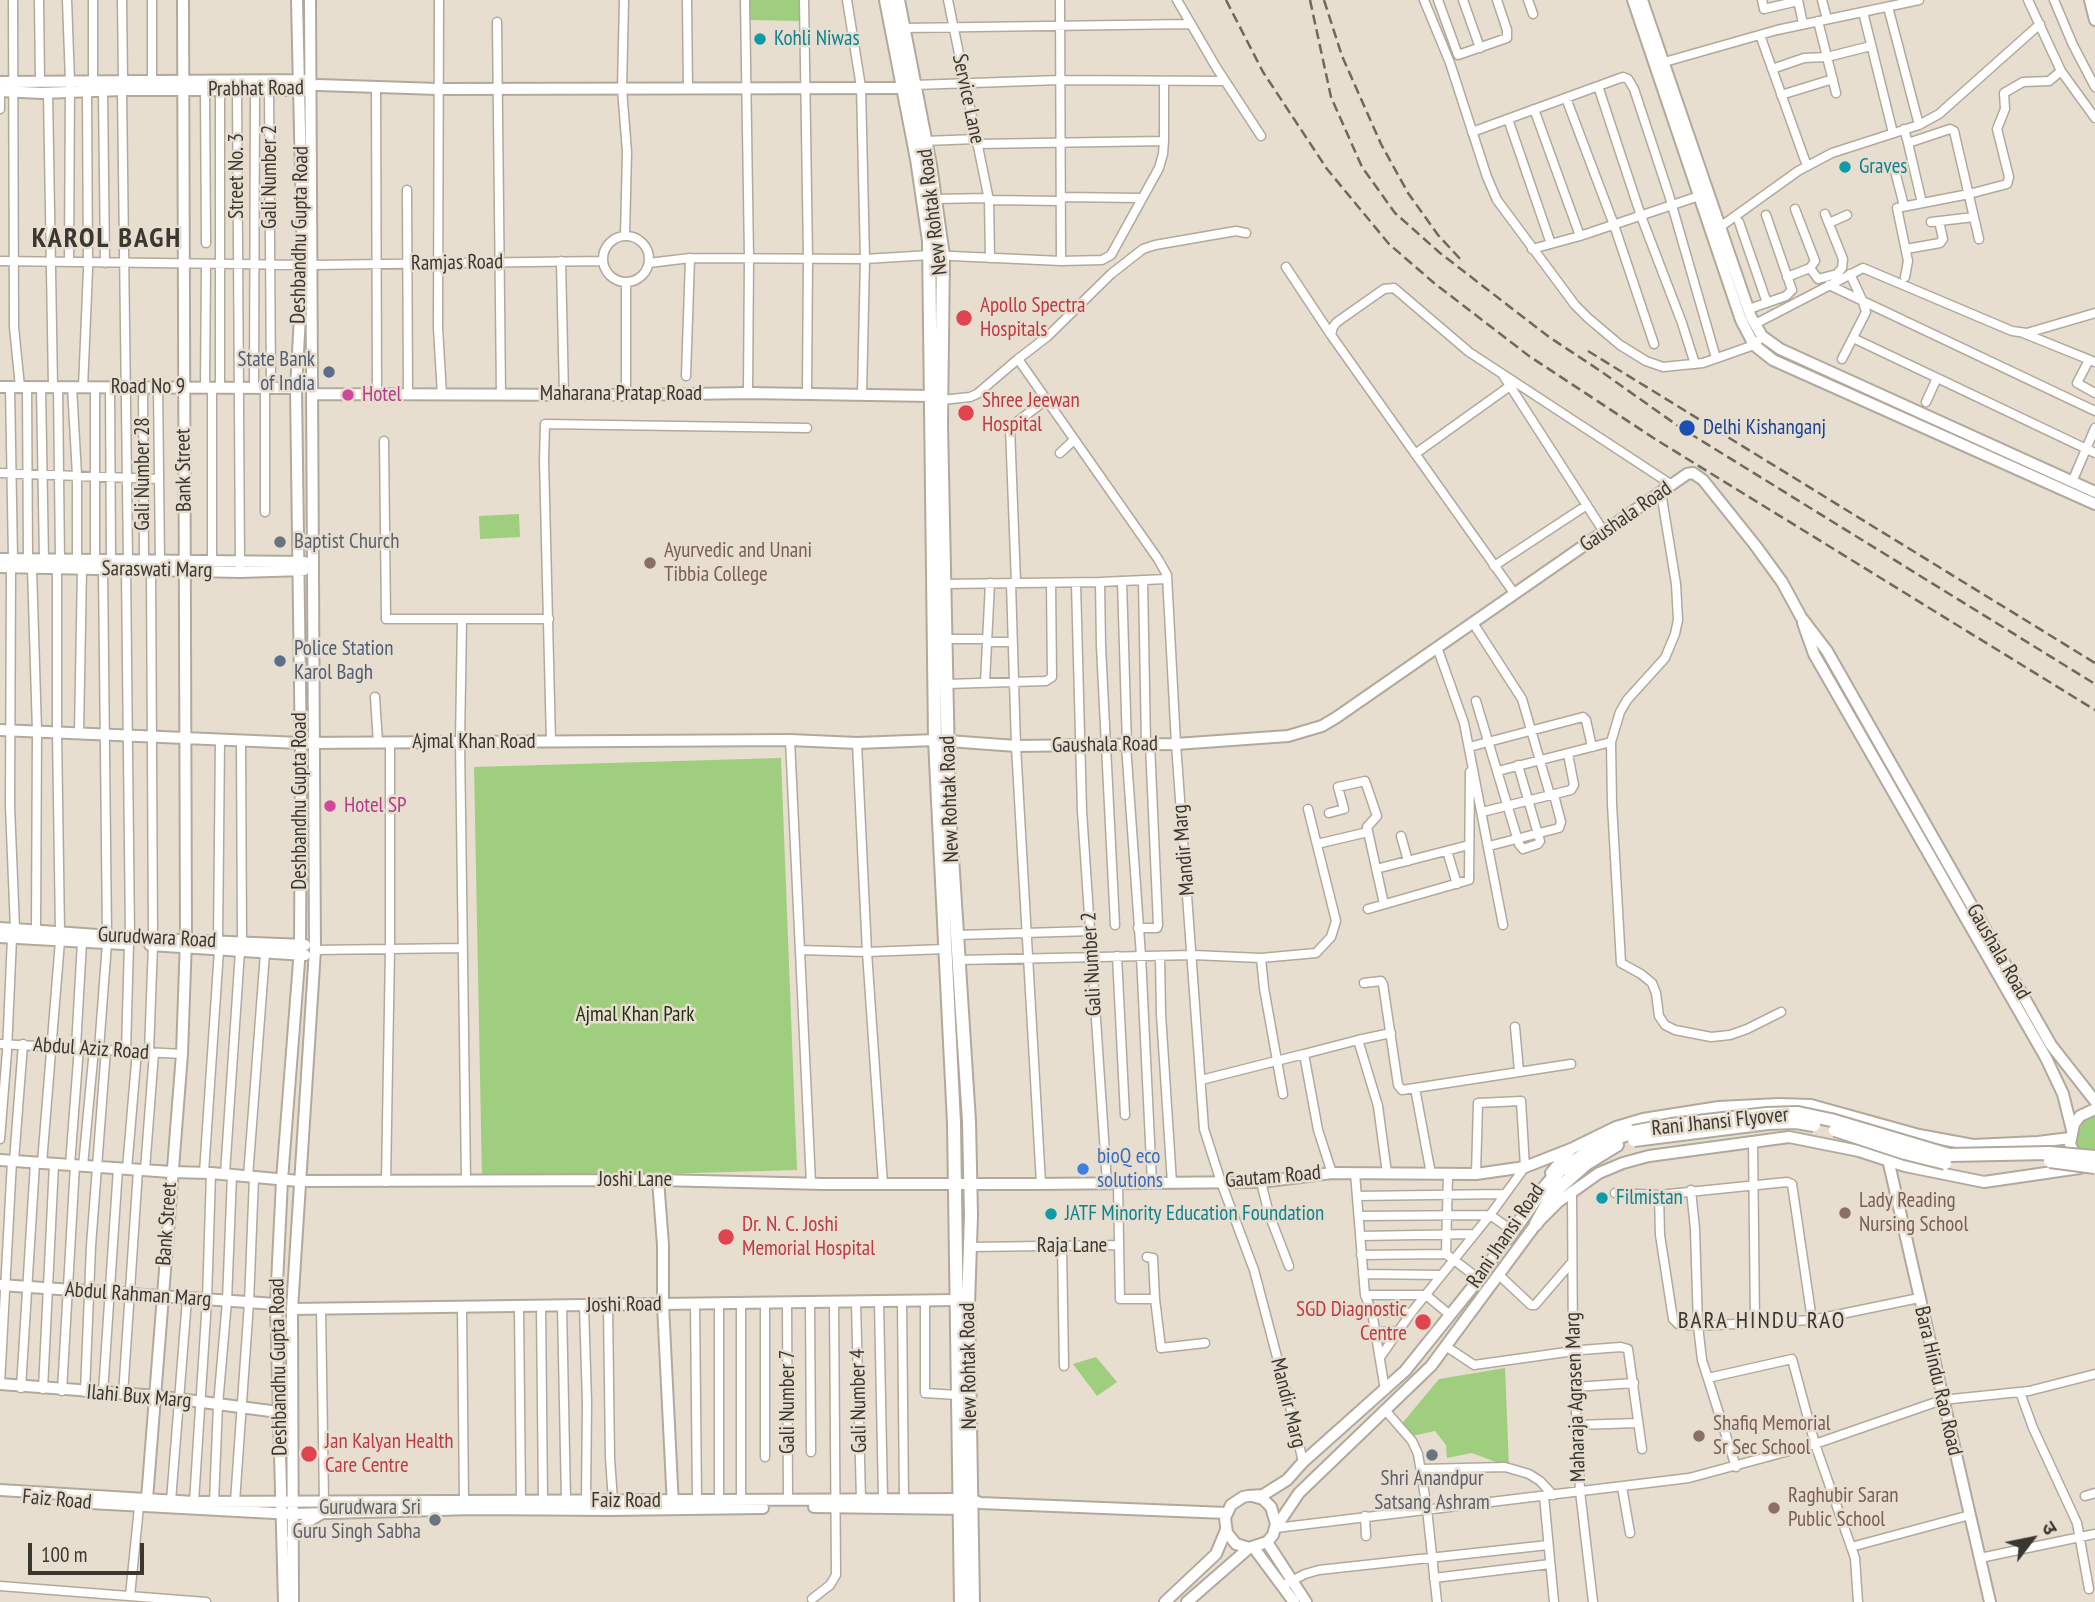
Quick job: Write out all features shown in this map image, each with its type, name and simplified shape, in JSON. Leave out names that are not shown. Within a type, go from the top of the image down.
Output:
[{"type":"main road","name":"New Rohtak Road","points":[[886,0],[925,141],[935,199],[944,949],[954,1123],[957,1395],[968,1504],[973,1602]]},
{"type":"main road","name":"New Rohtak Road","points":[[898,0],[904,29],[917,159],[936,256]]},
{"type":"main road","name":"New Rohtak Road","points":[[936,398],[947,684],[941,740],[949,810],[971,1184],[968,1504],[961,1602]]},
{"type":"main road","name":"Rani Jhansi Flyover","points":[[1511,1232],[1559,1171],[1598,1145],[1671,1125],[1798,1113],[1949,1155],[2049,1153],[2093,1165]]},
{"type":"main road","name":"Rani Jhansi Flyover","points":[[1536,1224],[1552,1195],[1586,1164],[1634,1136]]},
{"type":"street","points":[[0,1139],[4,1044],[14,934],[6,731],[16,261],[13,0]]},
{"type":"street","points":[[39,0],[40,81]]},
{"type":"street","points":[[67,0],[69,262]]},
{"type":"street","points":[[79,733],[80,564],[77,475],[83,388],[93,0]]},
{"type":"street","points":[[122,0],[129,941],[126,1051]]},
{"type":"street","points":[[152,0],[152,80]]},
{"type":"street","name":"Bank Street","points":[[143,1503],[157,1396],[171,1172],[182,1054],[185,944],[183,0]]},
{"type":"street","name":"Deshbandhu Gupta Road","points":[[297,0],[308,85]]},
{"type":"street","name":"Deshbandhu Gupta Road","points":[[293,1602],[292,1539],[283,1506],[299,1181],[315,950],[312,394],[307,264],[310,0]]},
{"type":"street","points":[[439,0],[438,328],[442,395]]},
{"type":"street","points":[[624,0],[622,89],[627,152],[625,236]]},
{"type":"street","points":[[687,0],[688,89]]},
{"type":"street","points":[[745,0],[748,393]]},
{"type":"street","points":[[804,0],[807,393]]},
{"type":"street","points":[[847,0],[861,87],[864,259],[862,395]]},
{"type":"street","name":"Service Lane","points":[[948,0],[989,199],[990,258]]},
{"type":"street","points":[[1060,0],[1061,261]]},
{"type":"street","points":[[1177,0],[1261,136]]},
{"type":"street","points":[[1424,0],[1450,63],[1497,200],[1575,305],[1598,328],[1620,345],[1663,367],[1716,359],[1754,345],[1762,336]]},
{"type":"street","points":[[1438,0],[1460,55],[1507,38],[1497,0]]},
{"type":"street","points":[[1464,0],[1480,48]]},
{"type":"street","points":[[1528,0],[1533,15]]},
{"type":"street","points":[[1633,0],[1749,309],[1762,336],[1780,349],[2068,484],[2095,504]]},
{"type":"street","points":[[1642,0],[1699,196],[1741,320],[1754,345],[1773,360],[2068,484],[2095,492]]},
{"type":"street","points":[[1762,0],[1764,9],[1798,0],[1804,24]]},
{"type":"street","points":[[1822,0],[1827,57],[1836,93]]},
{"type":"street","points":[[1659,64],[1804,24],[1919,0]]},
{"type":"street","points":[[2028,0],[2061,71],[2095,118]]},
{"type":"street","points":[[2054,0],[2095,87]]},
{"type":"street","points":[[2090,0],[2095,20]]},
{"type":"street","points":[[1888,7],[1919,125]]},
{"type":"street","points":[[1863,12],[1893,133]]},
{"type":"street","points":[[498,22],[501,395]]},
{"type":"street","points":[[904,29],[1191,24]]},
{"type":"street","points":[[1720,226],[1807,166],[1832,153],[1919,125],[1939,114],[2040,24]]},
{"type":"street","points":[[1760,35],[1807,166]]},
{"type":"street","points":[[1772,69],[1804,58],[1827,57],[1871,46]]},
{"type":"street","points":[[1905,278],[1909,264],[1897,208],[2007,184],[2009,180],[1997,129],[2005,109],[2004,93],[2020,83],[2049,81],[2061,71]]},
{"type":"street","points":[[1472,132],[1623,77],[1631,83],[1672,206],[1716,359]]},
{"type":"street","points":[[1781,95],[1833,79]]},
{"type":"street","name":"Prabhat Road","points":[[90,86],[103,90],[152,80],[205,90],[269,90],[308,85]]},
{"type":"street","points":[[308,85],[438,89],[746,89],[1060,80],[1225,81]]},
{"type":"street","name":"Prabhat Road","points":[[0,91],[40,81],[69,87]]},
{"type":"street","points":[[649,262],[690,258],[864,259],[936,256],[1061,261],[1108,258],[1127,229],[1159,168],[1164,141],[1164,81]]},
{"type":"street","name":"Prabhat Road","points":[[0,82],[48,93],[69,87],[122,85],[308,85]]},
{"type":"street","points":[[1598,86],[1641,216],[1695,364]]},
{"type":"street","points":[[376,87],[377,395]]},
{"type":"street","points":[[213,388],[222,263],[220,89]]},
{"type":"street","name":"Street No. 3","points":[[237,89],[240,567]]},
{"type":"street","points":[[103,90],[105,263]]},
{"type":"street","points":[[205,90],[206,243]]},
{"type":"street","points":[[255,90],[254,263],[263,388],[265,512]]},
{"type":"street","name":"Gali Number 2","points":[[263,388],[270,263],[269,90]]},
{"type":"street","points":[[0,91],[0,109]]},
{"type":"street","points":[[44,560],[44,476],[51,387],[48,93]]},
{"type":"street","points":[[1566,98],[1614,225],[1654,344]]},
{"type":"street","points":[[1534,109],[1580,236]]},
{"type":"street","points":[[1507,119],[1551,244]]},
{"type":"street","points":[[1904,129],[1922,203]]},
{"type":"street","points":[[1908,143],[1952,129],[1979,239]]},
{"type":"street","points":[[925,141],[1164,141]]},
{"type":"street","points":[[1895,170],[1904,206]]},
{"type":"street","points":[[407,190],[408,394]]},
{"type":"street","points":[[1532,249],[1580,236],[1699,196]]},
{"type":"street","points":[[935,199],[1142,198]]},
{"type":"street","points":[[1787,277],[1810,268],[1815,261],[1795,209]]},
{"type":"street","points":[[1810,268],[1818,279],[1837,274],[1842,268],[1843,259],[1825,214]]},
{"type":"street","points":[[1749,309],[1768,303],[1792,290],[1766,215]]},
{"type":"street","points":[[1829,223],[1847,215]]},
{"type":"street","points":[[1906,249],[1940,243],[1943,239],[1935,222],[1974,217]]},
{"type":"street","points":[[1739,222],[1768,303]]},
{"type":"street","points":[[936,398],[965,398],[977,394],[1048,336],[1111,274],[1143,249],[1236,231],[1246,233]]},
{"type":"street","points":[[625,236],[635,238],[643,244],[649,262],[641,276],[626,282],[611,276],[603,261],[604,251],[609,244],[625,236]]},
{"type":"street","points":[[686,376],[690,258]]},
{"type":"street","name":"Ramjas Road","points":[[0,261],[206,264],[603,261]]},
{"type":"street","points":[[561,261],[564,395]]},
{"type":"street","points":[[206,264],[213,388],[212,563]]},
{"type":"street","name":"Deshbandhu Gupta Road","points":[[284,1602],[276,1304],[282,1180],[300,950],[296,388],[307,264]]},
{"type":"street","points":[[1286,267],[1514,593]]},
{"type":"street","points":[[1755,324],[1850,274],[1867,268],[2012,331],[2027,332],[2095,313]]},
{"type":"street","points":[[1842,359],[1866,313],[1850,274]]},
{"type":"street","points":[[626,282],[626,395]]},
{"type":"street","points":[[1829,285],[2095,411]]},
{"type":"street","points":[[1331,335],[1337,322],[1384,289],[1394,288],[1460,345],[1672,485]]},
{"type":"street","points":[[2020,332],[2092,361],[2077,383],[2095,393]]},
{"type":"street","points":[[1853,338],[2091,451]]},
{"type":"street","name":"Mandir Marg","points":[[1018,359],[1158,559],[1167,579],[1204,1129],[1220,1182],[1254,1270],[1303,1462]]},
{"type":"street","points":[[1502,372],[1604,532]]},
{"type":"street","points":[[1926,402],[1937,378]]},
{"type":"street","points":[[1415,454],[1510,386]]},
{"type":"street","points":[[14,387],[27,475],[37,731],[36,930]]},
{"type":"street","name":"Road No 9","points":[[14,387],[296,388]]},
{"type":"street","points":[[43,1389],[47,1288],[44,1163],[60,937],[57,732],[59,475],[51,387]]},
{"type":"street","points":[[103,564],[111,478],[110,387]]},
{"type":"street","name":"Gali Number 28","points":[[143,387],[142,478],[152,564]]},
{"type":"street","points":[[103,1393],[108,1293],[152,1052],[152,564],[159,479],[158,387]]},
{"type":"street","points":[[83,388],[103,564],[107,939],[85,1392]]},
{"type":"street","name":"Maharana Pratap Road","points":[[312,394],[807,393],[936,398]]},
{"type":"street","points":[[1041,1184],[1016,747],[1010,427],[1046,400]]},
{"type":"street","points":[[551,742],[545,424],[807,428]]},
{"type":"street","points":[[2068,484],[2091,451],[2095,428]]},
{"type":"street","points":[[1060,453],[1074,440]]},
{"type":"street","points":[[384,442],[385,617],[388,620],[549,619]]},
{"type":"street","points":[[0,473],[159,479]]},
{"type":"street","name":"Gaushala Road","points":[[941,740],[1016,747],[1176,744],[1288,736],[1322,726],[1661,492],[1693,473],[1703,480],[1763,556],[1782,582],[1801,617],[1827,651],[2051,1045],[2095,1101]]},
{"type":"street","points":[[1661,492],[1676,584],[1678,620],[1665,658],[1627,700],[1620,712],[1611,742],[1621,963],[1642,974],[1652,983],[1659,1016],[1669,1028],[1683,1033],[1711,1037],[1730,1035],[1781,1012]]},
{"type":"street","points":[[1494,566],[1587,505]]},
{"type":"street","name":"Saraswati Marg","points":[[0,559],[8,565],[44,560],[59,564]]},
{"type":"street","name":"Saraswati Marg","points":[[30,563],[152,564],[185,567],[314,566]]},
{"type":"street","name":"Saraswati Marg","points":[[185,567],[212,563],[240,567]]},
{"type":"street","points":[[944,584],[1167,579]]},
{"type":"street","points":[[1139,928],[1157,928],[1158,925],[1148,744],[1143,580]]},
{"type":"street","points":[[1122,581],[1127,745],[1152,1182]]},
{"type":"street","points":[[1101,582],[1105,745],[1115,925]]},
{"type":"street","points":[[985,683],[984,640],[990,583]]},
{"type":"street","points":[[947,684],[1050,680],[1054,673],[1051,583]]},
{"type":"street","name":"Gali Number 2","points":[[1076,583],[1082,811],[1092,957],[1119,1245]]},
{"type":"street","points":[[1801,617],[1814,654],[2057,1080],[2063,1094],[2073,1154],[2093,1165]]},
{"type":"street","points":[[462,619],[460,742],[466,1180]]},
{"type":"street","points":[[1473,623],[1518,691],[1552,795],[1561,825],[1556,830],[1538,835]]},
{"type":"street","points":[[946,639],[1013,642]]},
{"type":"street","points":[[1437,647],[1461,710],[1503,925]]},
{"type":"street","points":[[375,696],[377,743]]},
{"type":"street","points":[[1476,701],[1523,849],[1538,844],[1538,835],[1518,765]]},
{"type":"street","points":[[1470,751],[1489,741],[1583,717],[1592,747]]},
{"type":"street","name":"Ajmal Khan Road","points":[[6,731],[300,743],[790,740],[857,743],[941,740]]},
{"type":"street","points":[[194,1502],[207,1300],[208,1173],[218,945],[220,739]]},
{"type":"street","points":[[790,740],[811,1183]]},
{"type":"street","points":[[214,1502],[218,1405],[227,1301],[229,1175],[241,947],[241,741]]},
{"type":"street","points":[[1498,771],[1611,742]]},
{"type":"street","points":[[386,1182],[390,743]]},
{"type":"street","points":[[857,743],[867,952],[883,1184]]},
{"type":"street","points":[[1368,909],[1469,880],[1470,751]]},
{"type":"street","points":[[1482,812],[1573,788],[1568,754]]},
{"type":"street","points":[[1329,813],[1345,809],[1338,787],[1365,781],[1377,817],[1367,827],[1367,832],[1384,904]]},
{"type":"street","points":[[959,960],[1117,956],[1261,958],[1312,954],[1322,948],[1331,937],[1336,921],[1308,809]]},
{"type":"street","points":[[1317,844],[1367,832]]},
{"type":"street","points":[[1401,836],[1408,861]]},
{"type":"street","points":[[1489,846],[1518,839]]},
{"type":"street","points":[[1376,869],[1469,845]]},
{"type":"street","points":[[1447,851],[1457,884]]},
{"type":"street","name":"Gurudwara Road","points":[[0,928],[14,934],[315,950]]},
{"type":"street","name":"Gurudwara Road","points":[[0,937],[36,930],[82,942],[107,939]]},
{"type":"street","points":[[957,935],[1091,931]]},
{"type":"street","points":[[62,1391],[76,1166],[77,1047],[82,942]]},
{"type":"street","name":"Gurudwara Road","points":[[241,947],[265,953],[300,950]]},
{"type":"street","points":[[315,950],[463,948]]},
{"type":"street","points":[[800,950],[867,952],[944,949]]},
{"type":"street","points":[[235,1502],[249,1303],[251,1177],[265,953]]},
{"type":"street","points":[[1117,956],[1125,1115]]},
{"type":"street","points":[[1160,956],[1172,1183]]},
{"type":"street","points":[[1261,958],[1283,1094]]},
{"type":"street","points":[[1364,983],[1383,982],[1399,1089],[1571,1064]]},
{"type":"street","points":[[1515,1027],[1519,1071]]},
{"type":"street","points":[[1201,1080],[1391,1033]]},
{"type":"street","points":[[1358,1040],[1378,1106],[1387,1172]]},
{"type":"street","name":"Abdul Aziz Road","points":[[4,1044],[182,1054]]},
{"type":"street","points":[[0,1384],[9,1161],[23,1044]]},
{"type":"street","points":[[76,1166],[100,1049]]},
{"type":"street","points":[[123,1395],[131,1295],[137,1051]]},
{"type":"street","points":[[1304,1054],[1318,1130],[1332,1172]]},
{"type":"street","points":[[1415,1088],[1431,1174]]},
{"type":"street","points":[[1381,1356],[1441,1275],[1449,1257],[1474,1234],[1525,1167],[1522,1104],[1518,1101],[1484,1101],[1477,1106],[1476,1174]]},
{"type":"street","name":"Rani Jhansi Road","points":[[1252,1496],[1263,1495],[1287,1480],[1303,1462],[1405,1371],[1479,1279],[1511,1232],[1529,1197],[1572,1149],[1616,1127],[1643,1119],[1719,1107],[1779,1104],[1811,1105],[1885,1126],[1973,1145],[2038,1142],[2071,1134]]},
{"type":"street","points":[[2071,1134],[2080,1116],[2095,1109]]},
{"type":"street","name":"Bara Hindu Rao Road","points":[[1885,1126],[1887,1160],[1990,1602]]},
{"type":"street","name":"Rani Jhansi Road","points":[[1276,1528],[1299,1493],[1431,1366],[1536,1224],[1572,1191],[1598,1174],[1649,1156],[1789,1137],[1860,1151],[1905,1166],[1984,1182],[2093,1165]]},
{"type":"street","points":[[1754,1141],[1755,1324]]},
{"type":"street","name":"Gautam Road","points":[[971,1184],[1261,1181],[1332,1172],[1476,1174],[1525,1167],[1572,1149]]},
{"type":"street","name":"Joshi Lane","points":[[9,1161],[299,1181],[658,1180],[971,1184]]},
{"type":"street","points":[[21,1388],[26,1286],[44,1163]]},
{"type":"street","points":[[1354,1173],[1365,1295],[1372,1312],[1385,1390]]},
{"type":"street","points":[[1448,1174],[1449,1257]]},
{"type":"street","points":[[658,1180],[673,1505]]},
{"type":"street","points":[[1261,1181],[1269,1214],[1289,1266]]},
{"type":"street","points":[[1615,1193],[1659,1195],[1787,1182],[1792,1184],[1812,1321]]},
{"type":"street","points":[[1691,1190],[1702,1360],[1736,1466]]},
{"type":"street","name":"Maharaja Agrasen Marg","points":[[1572,1191],[1573,1352],[1580,1491],[1593,1602]]},
{"type":"street","points":[[1357,1196],[1504,1194]]},
{"type":"street","points":[[1659,1195],[1660,1235],[1673,1319],[1678,1324],[1698,1326],[1812,1321],[1919,1298]]},
{"type":"street","points":[[1359,1216],[1490,1215],[1511,1232]]},
{"type":"street","points":[[1360,1236],[1474,1234]]},
{"type":"street","name":"Raja Lane","points":[[970,1247],[1119,1245],[1120,1298],[1155,1299]]},
{"type":"street","points":[[1062,1247],[1064,1366]]},
{"type":"street","points":[[1362,1255],[1449,1257],[1479,1279]]},
{"type":"street","points":[[1147,1257],[1153,1258],[1161,1348],[1205,1343]]},
{"type":"street","points":[[1499,1275],[1531,1305],[1535,1305],[1572,1262]]},
{"type":"street","points":[[1363,1274],[1441,1275]]},
{"type":"street","name":"Abdul Rahman Marg","points":[[3,1285],[276,1304]]},
{"type":"street","points":[[1365,1295],[1426,1295],[1450,1315]]},
{"type":"street","points":[[171,1501],[187,1299]]},
{"type":"street","name":"Joshi Road","points":[[292,1309],[956,1300]]},
{"type":"street","points":[[879,1301],[883,1499]]},
{"type":"street","points":[[925,1301],[925,1393],[957,1395]]},
{"type":"street","points":[[810,1302],[811,1452]]},
{"type":"street","points":[[813,1599],[830,1585],[836,1574],[834,1302]]},
{"type":"street","name":"Gali Number 4","points":[[856,1302],[861,1500]]},
{"type":"street","points":[[902,1302],[904,1499]]},
{"type":"street","points":[[765,1303],[765,1457]]},
{"type":"street","name":"Gali Number 7","points":[[788,1303],[788,1500]]},
{"type":"street","points":[[695,1304],[697,1501]]},
{"type":"street","points":[[719,1304],[719,1501]]},
{"type":"street","points":[[740,1500],[741,1304]]},
{"type":"street","points":[[541,1306],[543,1502]]},
{"type":"street","points":[[562,1306],[566,1501]]},
{"type":"street","points":[[584,1306],[586,1501]]},
{"type":"street","points":[[608,1306],[613,1501]]},
{"type":"street","points":[[462,1307],[464,1502]]},
{"type":"street","points":[[519,1307],[521,1502]]},
{"type":"street","points":[[321,1309],[323,1508]]},
{"type":"street","points":[[1372,1312],[1411,1313]]},
{"type":"street","points":[[1375,1332],[1398,1331]]},
{"type":"street","points":[[1447,1347],[1474,1366],[1573,1352],[1622,1347],[1628,1349],[1642,1449]]},
{"type":"street","points":[[1708,1378],[1790,1358],[1815,1444],[1852,1547],[1858,1573],[1858,1602]]},
{"type":"street","points":[[1276,1528],[1689,1478],[1815,1444],[1942,1400],[2020,1392],[2095,1374]]},
{"type":"street","name":"Ilahi Bux Marg","points":[[0,1384],[21,1388],[157,1396],[278,1412]]},
{"type":"street","points":[[1575,1387],[1634,1384]]},
{"type":"street","points":[[2020,1392],[2033,1428],[2073,1513],[2089,1590]]},
{"type":"street","points":[[1386,1411],[1412,1441],[1421,1469],[1437,1602]]},
{"type":"street","points":[[1577,1425],[1638,1423]]},
{"type":"street","points":[[1421,1469],[1505,1467],[1529,1474],[1540,1481],[1548,1495],[1548,1545],[1554,1602]]},
{"type":"street","points":[[1622,1487],[1630,1533]]},
{"type":"street","points":[[0,1490],[143,1503],[235,1502],[283,1506]]},
{"type":"street","points":[[2085,1496],[2095,1493]]},
{"type":"street","name":"Faiz Road","points":[[0,1496],[323,1508],[566,1501],[673,1505],[697,1501],[788,1500],[835,1504],[861,1500],[904,1499],[968,1504],[1226,1513]]},
{"type":"street","points":[[1166,1602],[1216,1554],[1226,1530],[1226,1513],[1234,1502],[1252,1496],[1263,1499],[1276,1517],[1276,1528],[1267,1542],[1252,1548],[1187,1602]]},
{"type":"street","points":[[130,1596],[143,1503]]},
{"type":"street","points":[[292,1539],[302,1525],[323,1508],[968,1504]]},
{"type":"street","points":[[1365,1516],[1366,1536]]},
{"type":"street","points":[[1852,1547],[1970,1516]]},
{"type":"street","points":[[1226,1530],[1236,1544],[1252,1548],[1307,1602]]},
{"type":"street","points":[[1980,1559],[2095,1534]]},
{"type":"street","points":[[1267,1542],[1294,1602]]},
{"type":"street","points":[[1287,1583],[1319,1570],[1548,1545]]},
{"type":"street","points":[[1434,1577],[1550,1564]]},
{"type":"street","points":[[0,1586],[206,1602]]},
{"type":"green space","points":[[747,0],[801,0],[801,21],[748,20]]},
{"type":"green space","points":[[519,514],[520,537],[480,539],[479,516]]},
{"type":"green space","name":"Ajmal Khan Park","points":[[781,758],[797,1170],[482,1179],[474,767]]},
{"type":"green space","points":[[2095,1115],[2095,1165],[2078,1150],[2076,1139],[2083,1122]]},
{"type":"green space","points":[[1096,1357],[1117,1382],[1097,1396],[1073,1364]]},
{"type":"green space","points":[[1505,1368],[1509,1467],[1472,1453],[1447,1458],[1446,1445],[1435,1431],[1412,1436],[1400,1426],[1439,1379]]},
{"type":"railway","points":[[1226,0],[1263,72],[1327,169],[1389,244],[1434,283],[1529,356],[1655,439],[2095,710]]},
{"type":"railway","points":[[1310,0],[1331,97],[1362,167],[1395,213],[1440,253],[1549,337],[1681,428],[2095,684]]},
{"type":"railway","points":[[1324,0],[1342,56],[1381,144],[1408,193],[1438,235],[1463,262]]},
{"type":"railway","points":[[1588,351],[2095,663]]},
{"type":"place","name":"Kohli Niwas","points":[[760,39]]},
{"type":"place","name":"Graves","points":[[1845,167]]},
{"type":"place","name":"Apollo Spectra Hospitals","points":[[964,318]]},
{"type":"place","name":"State Bank of India","points":[[329,372]]},
{"type":"place","name":"Hotel","points":[[348,395]]},
{"type":"place","name":"Shree Jeewan Hospital","points":[[966,413]]},
{"type":"place","name":"Delhi Kishanganj","points":[[1687,428]]},
{"type":"place","name":"Baptist Church","points":[[280,542]]},
{"type":"place","name":"Ayurvedic and Unani Tibbia College","points":[[650,563]]},
{"type":"place","name":"Police Station Karol Bagh","points":[[280,661]]},
{"type":"place","name":"Hotel SP","points":[[330,806]]},
{"type":"place","name":"bioQ eco solutions","points":[[1083,1169]]},
{"type":"place","name":"Filmistan","points":[[1602,1198]]},
{"type":"place","name":"Lady Reading Nursing School","points":[[1845,1213]]},
{"type":"place","name":"JATF Minority Education Foundation","points":[[1051,1214]]},
{"type":"place","name":"Dr. N. C. Joshi Memorial Hospital","points":[[726,1237]]},
{"type":"place","name":"SGD Diagnostic Centre","points":[[1423,1322]]},
{"type":"place","name":"Shafiq Memorial Sr Sec School","points":[[1699,1436]]},
{"type":"place","name":"Jan Kalyan Health Care Centre","points":[[309,1454]]},
{"type":"place","name":"Shri Anandpur Satsang Ashram","points":[[1432,1455]]},
{"type":"place","name":"Raghubir Saran Public School","points":[[1774,1508]]},
{"type":"place","name":"Gurudwara Sri Guru Singh Sabha","points":[[435,1520]]},
{"type":"district","name":"KAROL BAGH","points":[[107,239]]},
{"type":"district","name":"BARA HINDU RAO","points":[[1762,1321]]}]
